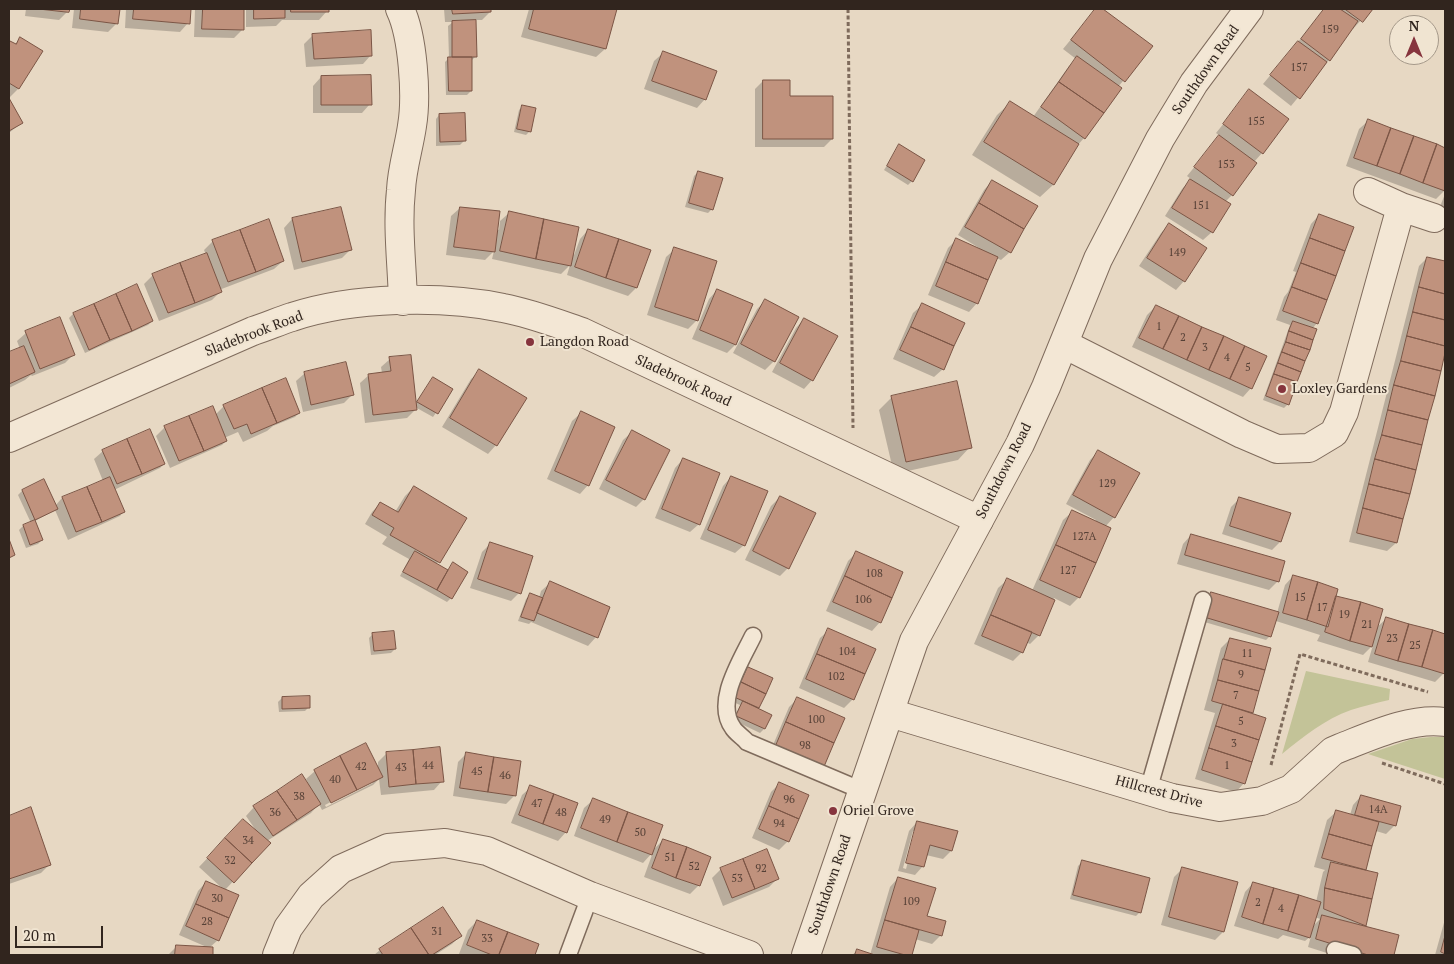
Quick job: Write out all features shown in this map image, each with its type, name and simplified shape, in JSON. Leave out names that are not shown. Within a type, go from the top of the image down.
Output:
[{"type":"street","points":[[400,9],[407,33],[414,100],[413,124],[401,188],[399,221],[403,301]]},
{"type":"street","name":"Southdown Road","points":[[806,955],[914,641],[1020,444],[1098,260],[1160,140],[1194,83],[1249,9]]},
{"type":"street","points":[[1368,192],[1401,207],[1434,218]]},
{"type":"street","points":[[1064,344],[1242,434],[1277,449],[1309,448],[1334,433],[1344,412],[1401,207]]},
{"type":"street","name":"Sladebrook Road","points":[[9,438],[293,316],[333,307],[403,301],[467,303],[502,308],[539,317],[582,332],[979,520]]},
{"type":"street","name":"Hillcrest Drive","points":[[890,713],[1172,798],[1220,807],[1262,801],[1290,789],[1333,751],[1340,748],[1393,728],[1439,721]]},
{"type":"street","points":[[277,955],[288,928],[311,896],[341,870],[388,848],[445,842],[487,851],[590,896],[749,955]]},
{"type":"lane","points":[[1148,791],[1202,600]]},
{"type":"lane","points":[[753,636],[728,689],[726,707],[732,727],[747,742],[863,791]]},
{"type":"lane","points":[[568,955],[590,896]]},
{"type":"lane","points":[[1335,950],[1352,955]]},
{"type":"path","points":[[848,9],[854,461]]},
{"type":"path","points":[[1262,801],[1300,654],[1428,691],[1439,721]]},
{"type":"path","points":[[1340,748],[1445,784]]},
{"type":"green space","points":[[1306,671],[1390,689],[1389,700],[1351,710],[1332,718],[1282,754]]},
{"type":"green space","points":[[1445,737],[1445,779],[1368,754],[1412,739]]},
{"type":"building","points":[[39,9],[70,9],[69,12]]},
{"type":"building","points":[[81,9],[120,9],[118,24],[80,19]]},
{"type":"building","points":[[134,9],[191,9],[190,24],[133,19]]},
{"type":"building","points":[[203,9],[244,9],[244,30],[202,29]]},
{"type":"building","points":[[254,9],[285,9],[285,18],[254,19]]},
{"type":"building","points":[[291,9],[329,9],[329,12],[291,12]]},
{"type":"building","points":[[452,9],[491,9],[491,12],[453,14]]},
{"type":"building","points":[[534,9],[617,9],[606,49],[529,29]]},
{"type":"building","points":[[1095,9],[1103,9],[1153,46],[1125,82],[1071,40]]},
{"type":"building","points":[[1324,9],[1340,9],[1358,21],[1330,61],[1301,39]]},
{"type":"building","points":[[1345,9],[1373,9],[1363,22]]},
{"type":"building","points":[[476,20],[477,57],[452,57],[452,21]]},
{"type":"building","points":[[371,30],[372,56],[314,59],[312,34]]},
{"type":"building","points":[[20,37],[43,51],[19,89],[9,83],[9,43],[10,41],[16,44]]},
{"type":"building","points":[[1298,41],[1327,62],[1300,99],[1270,75]]},
{"type":"building","points":[[663,51],[717,71],[706,100],[652,81]]},
{"type":"building","points":[[1077,56],[1122,88],[1104,113],[1059,82]]},
{"type":"building","points":[[448,57],[472,57],[472,91],[449,91]]},
{"type":"building","points":[[371,75],[372,105],[321,105],[321,76]]},
{"type":"building","points":[[763,80],[790,80],[790,96],[833,96],[833,139],[763,139]]},
{"type":"building","points":[[1059,82],[1104,113],[1085,139],[1041,107]]},
{"type":"building","points":[[1249,89],[1289,119],[1263,154],[1223,124]]},
{"type":"building","points":[[9,98],[23,123],[9,131]]},
{"type":"building","points":[[1010,101],[1079,144],[1054,185],[984,142]]},
{"type":"building","points":[[522,105],[536,108],[531,132],[517,129]]},
{"type":"building","points":[[465,113],[466,141],[440,142],[439,114]]},
{"type":"building","points":[[1368,119],[1391,128],[1377,166],[1354,158]]},
{"type":"building","points":[[1391,128],[1414,136],[1400,174],[1377,166]]},
{"type":"building","points":[[1219,135],[1257,163],[1233,196],[1194,167]]},
{"type":"building","points":[[1414,136],[1437,144],[1423,183],[1400,174]]},
{"type":"building","points":[[899,144],[925,160],[913,182],[887,166]]},
{"type":"building","points":[[1437,144],[1445,148],[1445,191],[1423,183]]},
{"type":"building","points":[[698,171],[723,178],[713,210],[689,203]]},
{"type":"building","points":[[1190,179],[1231,204],[1213,233],[1172,208]]},
{"type":"building","points":[[992,180],[1038,206],[1024,229],[979,203]]},
{"type":"building","points":[[979,203],[1024,229],[1011,253],[965,227]]},
{"type":"building","points":[[341,207],[352,250],[302,262],[292,218]]},
{"type":"building","points":[[460,207],[500,211],[495,252],[454,247]]},
{"type":"building","points":[[509,211],[544,219],[536,259],[500,251]]},
{"type":"building","points":[[1319,214],[1354,227],[1345,251],[1310,238]]},
{"type":"building","points":[[269,219],[284,261],[256,272],[240,230]]},
{"type":"building","points":[[544,219],[579,227],[571,266],[536,259]]},
{"type":"building","points":[[1169,223],[1207,248],[1185,282],[1147,258]]},
{"type":"building","points":[[588,229],[619,239],[606,278],[575,267]]},
{"type":"building","points":[[240,230],[256,272],[228,282],[212,240]]},
{"type":"building","points":[[956,238],[998,257],[988,280],[946,262]]},
{"type":"building","points":[[1310,238],[1345,251],[1336,276],[1301,263]]},
{"type":"building","points":[[619,239],[651,250],[637,288],[606,278]]},
{"type":"building","points":[[674,247],[717,261],[698,321],[655,307]]},
{"type":"building","points":[[207,253],[222,292],[195,303],[180,263]]},
{"type":"building","points":[[1427,257],[1445,261],[1445,294],[1419,287]]},
{"type":"building","points":[[946,262],[988,280],[978,304],[936,286]]},
{"type":"building","points":[[180,263],[195,303],[168,313],[152,274]]},
{"type":"building","points":[[1301,263],[1336,276],[1327,300],[1292,287]]},
{"type":"building","points":[[137,284],[153,321],[132,331],[116,294]]},
{"type":"building","points":[[1292,287],[1327,300],[1318,324],[1283,311]]},
{"type":"building","points":[[1419,287],[1445,294],[1445,320],[1413,312]]},
{"type":"building","points":[[717,289],[753,304],[736,345],[700,330]]},
{"type":"building","points":[[116,294],[132,331],[110,340],[94,304]]},
{"type":"building","points":[[765,299],[799,317],[775,362],[741,344]]},
{"type":"building","points":[[922,303],[965,323],[954,346],[911,327]]},
{"type":"building","points":[[94,304],[110,340],[89,350],[73,313]]},
{"type":"building","points":[[1156,305],[1179,316],[1163,349],[1139,338]]},
{"type":"building","points":[[1413,312],[1445,320],[1445,346],[1407,336]]},
{"type":"building","points":[[1179,316],[1202,327],[1187,360],[1163,349]]},
{"type":"building","points":[[60,317],[75,355],[40,369],[25,331]]},
{"type":"building","points":[[804,318],[838,336],[813,381],[780,363]]},
{"type":"building","points":[[1293,321],[1317,329],[1313,340],[1289,331]]},
{"type":"building","points":[[911,327],[954,346],[944,370],[900,350]]},
{"type":"building","points":[[1202,327],[1224,336],[1209,370],[1187,360]]},
{"type":"building","points":[[1289,331],[1313,340],[1310,350],[1286,342]]},
{"type":"building","points":[[1224,336],[1245,346],[1230,379],[1209,370]]},
{"type":"building","points":[[1407,336],[1445,346],[1441,371],[1401,361]]},
{"type":"building","points":[[1286,342],[1310,350],[1305,361],[1282,352]]},
{"type":"building","points":[[24,346],[35,372],[9,384],[9,352]]},
{"type":"building","points":[[1245,346],[1267,356],[1252,389],[1230,379]]},
{"type":"building","points":[[1282,352],[1305,361],[1301,372],[1278,363]]},
{"type":"building","points":[[411,355],[417,410],[373,415],[368,374],[391,371],[389,357]]},
{"type":"building","points":[[1401,361],[1441,371],[1435,396],[1394,385]]},
{"type":"building","points":[[346,362],[354,395],[311,405],[304,372]]},
{"type":"building","points":[[1278,363],[1301,372],[1297,382],[1274,374]]},
{"type":"building","points":[[479,369],[527,398],[497,446],[450,418]]},
{"type":"building","name":"Loxley Gardens","points":[[1274,374],[1297,382],[1289,405],[1266,396]]},
{"type":"building","points":[[433,377],[453,389],[438,414],[417,402]]},
{"type":"building","points":[[286,378],[300,413],[277,423],[262,388]]},
{"type":"building","points":[[957,381],[972,448],[906,462],[891,396]]},
{"type":"building","points":[[1394,385],[1435,396],[1428,420],[1388,410]]},
{"type":"building","points":[[262,388],[277,423],[251,434],[247,424],[234,429],[223,405]]},
{"type":"building","points":[[213,406],[227,441],[204,451],[189,416]]},
{"type":"building","points":[[1388,410],[1428,420],[1422,445],[1382,435]]},
{"type":"building","points":[[581,411],[615,427],[589,486],[555,471]]},
{"type":"building","points":[[189,416],[204,451],[179,461],[164,426]]},
{"type":"building","points":[[150,429],[165,464],[142,474],[127,439]]},
{"type":"building","points":[[632,430],[670,450],[645,500],[606,480]]},
{"type":"building","points":[[1382,435],[1422,445],[1416,470],[1375,459]]},
{"type":"building","points":[[127,439],[142,474],[117,484],[102,450]]},
{"type":"building","points":[[1098,450],[1140,473],[1115,518],[1073,495]]},
{"type":"building","points":[[683,458],[720,473],[700,525],[662,509]]},
{"type":"building","points":[[1375,459],[1416,470],[1410,494],[1369,484]]},
{"type":"building","points":[[731,476],[768,491],[745,546],[708,530]]},
{"type":"building","points":[[110,477],[125,512],[102,522],[87,487]]},
{"type":"building","points":[[44,479],[58,509],[35,520],[22,490]]},
{"type":"building","points":[[1369,484],[1410,494],[1403,519],[1363,508]]},
{"type":"building","points":[[414,486],[467,518],[440,563],[390,535],[394,528],[372,515],[380,502],[398,512]]},
{"type":"building","points":[[87,487],[102,522],[76,532],[62,497]]},
{"type":"building","points":[[780,496],[816,513],[789,569],[753,551]]},
{"type":"building","points":[[1239,497],[1291,513],[1281,542],[1230,526]]},
{"type":"building","points":[[1363,508],[1403,519],[1397,543],[1357,533]]},
{"type":"building","points":[[1072,510],[1111,528],[1096,563],[1056,545]]},
{"type":"building","points":[[35,520],[43,540],[30,545],[23,525]]},
{"type":"building","points":[[1191,534],[1285,561],[1279,582],[1185,555]]},
{"type":"building","points":[[9,539],[15,555],[9,558]]},
{"type":"building","points":[[490,542],[533,556],[521,594],[478,579]]},
{"type":"building","points":[[1056,545],[1096,563],[1080,598],[1040,580]]},
{"type":"building","points":[[415,551],[448,570],[437,590],[403,572]]},
{"type":"building","points":[[856,551],[903,572],[892,598],[845,576]]},
{"type":"building","points":[[453,562],[468,572],[452,599],[437,590]]},
{"type":"building","points":[[1293,575],[1318,582],[1307,620],[1283,613]]},
{"type":"building","points":[[845,576],[892,598],[881,623],[833,602]]},
{"type":"building","points":[[1007,578],[1055,600],[1040,636],[991,615]]},
{"type":"building","points":[[550,581],[610,607],[598,638],[537,613]]},
{"type":"building","points":[[1318,582],[1338,589],[1328,627],[1307,620]]},
{"type":"building","points":[[1211,592],[1279,612],[1271,637],[1204,617]]},
{"type":"building","points":[[530,593],[543,598],[534,621],[521,617]]},
{"type":"building","points":[[1336,596],[1361,602],[1350,641],[1325,632]]},
{"type":"building","points":[[1361,602],[1383,609],[1372,647],[1350,641]]},
{"type":"building","points":[[991,615],[1032,632],[1023,653],[982,636]]},
{"type":"building","points":[[1386,617],[1409,624],[1398,661],[1375,654]]},
{"type":"building","points":[[1409,624],[1433,630],[1422,667],[1398,661]]},
{"type":"building","points":[[828,628],[876,649],[865,674],[817,654]]},
{"type":"building","points":[[1433,630],[1445,634],[1445,674],[1422,667]]},
{"type":"building","points":[[394,631],[396,649],[374,651],[372,633]]},
{"type":"building","points":[[1230,638],[1271,648],[1265,670],[1224,659]]},
{"type":"building","points":[[817,654],[865,674],[854,700],[806,679]]},
{"type":"building","points":[[1223,659],[1265,670],[1259,691],[1218,680]]},
{"type":"building","points":[[748,667],[773,678],[766,694],[741,682]]},
{"type":"building","points":[[1218,680],[1259,691],[1253,713],[1212,701]]},
{"type":"building","points":[[741,682],[766,694],[759,708],[734,697]]},
{"type":"building","points":[[310,696],[310,708],[282,709],[282,697]]},
{"type":"building","points":[[797,697],[845,718],[834,743],[786,722]]},
{"type":"building","points":[[743,701],[772,715],[765,729],[736,716]]},
{"type":"building","points":[[1223,704],[1266,718],[1259,740],[1216,726]]},
{"type":"building","points":[[786,722],[834,743],[823,769],[775,748]]},
{"type":"building","points":[[1216,726],[1259,740],[1252,762],[1209,748]]},
{"type":"building","points":[[366,743],[383,777],[357,790],[340,756]]},
{"type":"building","points":[[440,747],[444,782],[416,784],[413,750]]},
{"type":"building","points":[[1209,748],[1252,762],[1245,784],[1202,770]]},
{"type":"building","points":[[413,750],[416,784],[389,787],[386,752]]},
{"type":"building","points":[[466,752],[494,757],[488,792],[460,788]]},
{"type":"building","points":[[340,756],[357,790],[331,803],[314,770]]},
{"type":"building","points":[[494,757],[521,761],[516,796],[488,792]]},
{"type":"building","points":[[302,774],[321,804],[297,820],[277,791]]},
{"type":"building","points":[[779,782],[809,795],[799,819],[769,806]]},
{"type":"building","points":[[530,785],[554,794],[543,824],[519,815]]},
{"type":"building","points":[[277,791],[297,820],[273,836],[253,806]]},
{"type":"building","points":[[554,794],[578,803],[567,833],[543,824]]},
{"type":"building","points":[[1361,795],[1401,806],[1396,826],[1355,815]]},
{"type":"building","points":[[593,798],[628,812],[617,842],[581,828]]},
{"type":"building","points":[[769,806],[799,819],[789,842],[759,829]]},
{"type":"building","points":[[31,807],[51,865],[9,879],[9,816]]},
{"type":"building","points":[[1336,810],[1379,822],[1372,846],[1329,834]]},
{"type":"building","points":[[628,812],[663,825],[652,855],[617,842]]},
{"type":"building","points":[[243,819],[271,843],[252,863],[225,838]]},
{"type":"building","points":[[917,821],[958,831],[952,851],[930,845],[924,867],[906,863]]},
{"type":"building","points":[[1329,834],[1372,846],[1366,870],[1322,858]]},
{"type":"building","points":[[225,838],[252,863],[234,883],[207,858]]},
{"type":"building","points":[[663,839],[687,847],[676,878],[652,868]]},
{"type":"building","points":[[687,847],[711,857],[700,886],[676,878]]},
{"type":"building","points":[[767,849],[779,879],[755,889],[743,859]]},
{"type":"building","points":[[743,859],[755,889],[732,898],[720,868]]},
{"type":"building","points":[[1082,860],[1150,878],[1141,913],[1073,895]]},
{"type":"building","points":[[1331,862],[1378,873],[1372,899],[1325,888]]},
{"type":"building","points":[[1182,867],[1238,882],[1224,932],[1169,917]]},
{"type":"building","points":[[898,877],[936,888],[927,916],[946,921],[942,936],[885,920]]},
{"type":"building","points":[[206,881],[239,895],[229,918],[196,904]]},
{"type":"building","points":[[1253,882],[1274,888],[1263,924],[1242,917]]},
{"type":"building","points":[[1274,888],[1299,895],[1288,931],[1263,924]]},
{"type":"building","points":[[1325,888],[1372,899],[1366,926],[1324,909]]},
{"type":"building","points":[[1299,895],[1321,902],[1310,938],[1288,931]]},
{"type":"building","points":[[196,904],[229,918],[219,941],[186,926]]},
{"type":"building","points":[[443,907],[462,936],[429,955],[411,928]]},
{"type":"building","points":[[1322,915],[1399,935],[1394,955],[1368,955],[1316,939]]},
{"type":"building","points":[[477,920],[508,932],[499,955],[492,955],[467,945]]},
{"type":"building","points":[[885,920],[919,930],[912,955],[905,955],[877,947]]},
{"type":"building","points":[[411,928],[429,955],[383,955],[379,949]]},
{"type":"building","points":[[508,932],[539,944],[535,955],[499,955]]},
{"type":"building","points":[[1445,936],[1445,954],[1441,952]]},
{"type":"building","points":[[176,945],[213,947],[213,955],[175,955]]},
{"type":"building","points":[[857,949],[875,955],[855,955]]},
{"type":"place","name":"Langdon Road","points":[[530,342]]},
{"type":"place","name":"Loxley Gardens","points":[[1282,389]]},
{"type":"place","name":"Oriel Grove","points":[[833,811]]}]
